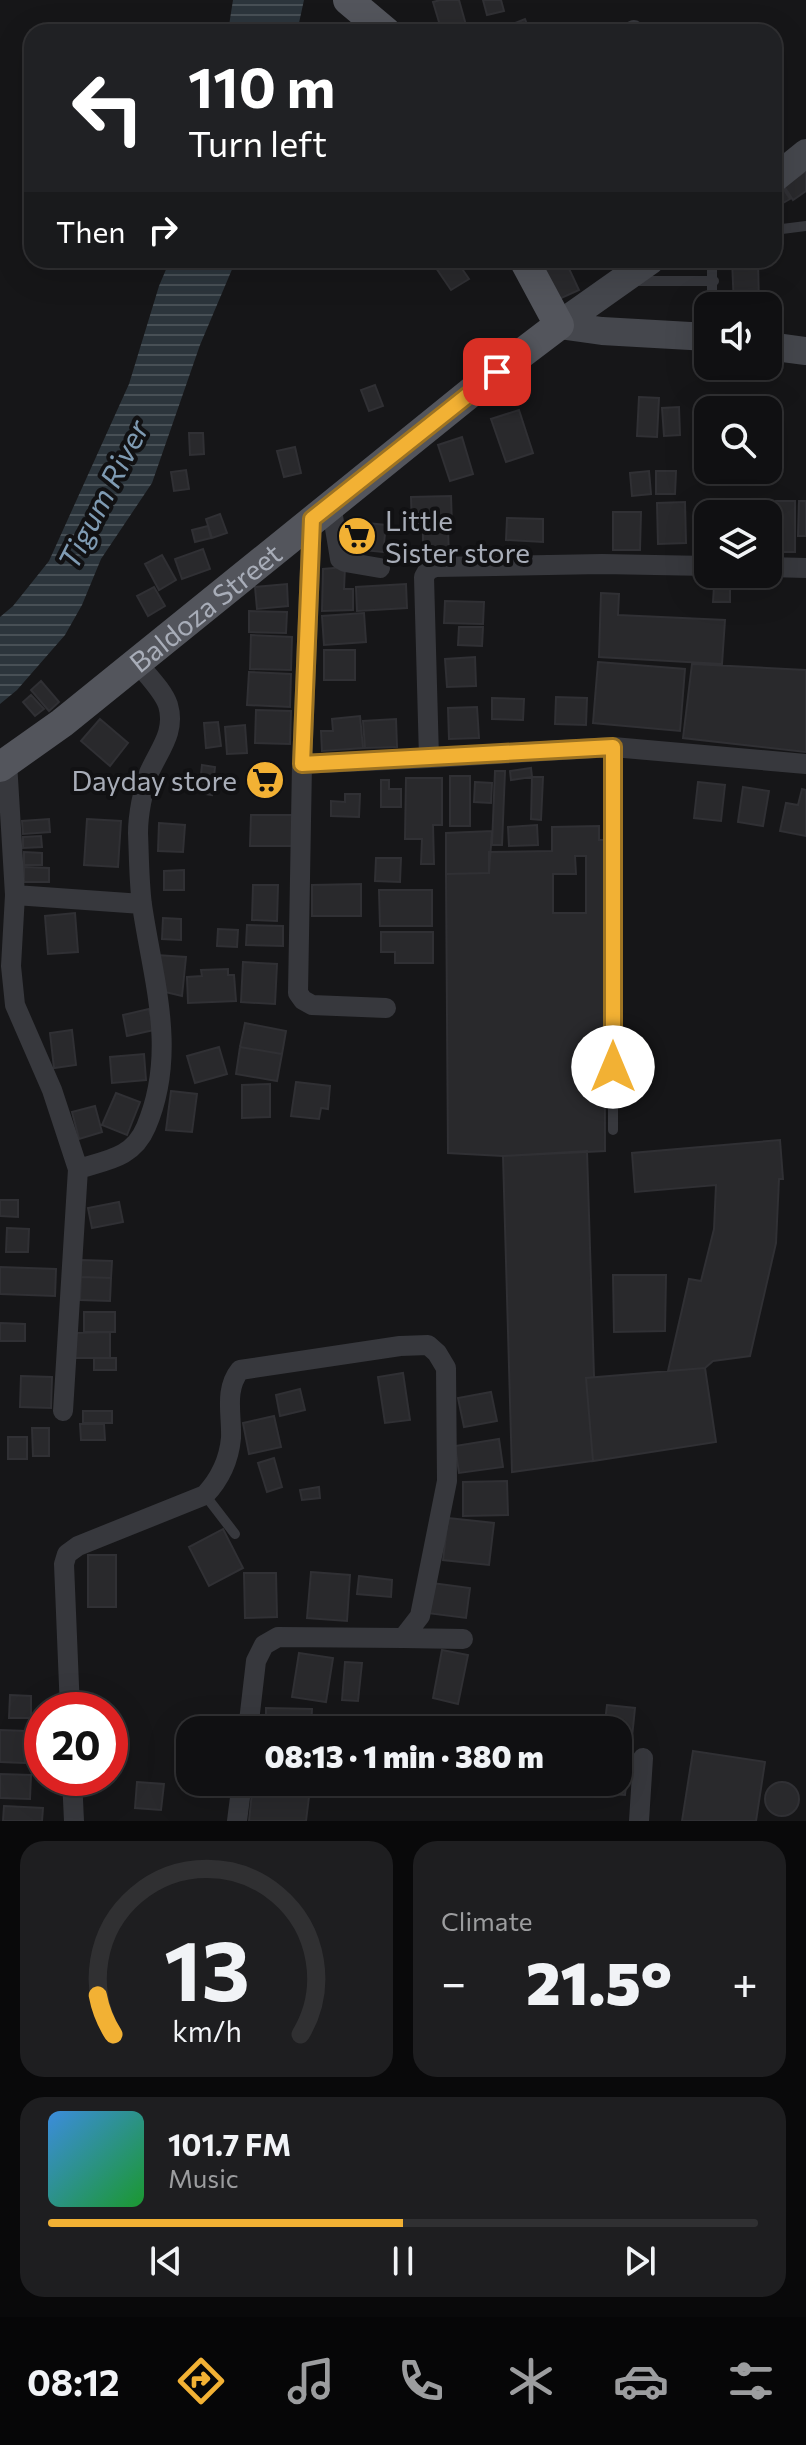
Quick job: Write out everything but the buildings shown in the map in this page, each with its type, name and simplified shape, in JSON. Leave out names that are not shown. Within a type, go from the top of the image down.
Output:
[{"type":"main road","points":[[348,0],[376,24]]},
{"type":"main road","points":[[782,172],[806,153]]},
{"type":"main road","points":[[528,268],[559,325]]},
{"type":"main road","points":[[559,325],[639,268]]},
{"type":"main road","points":[[621,281],[623,310],[629,333]]},
{"type":"main road","points":[[559,325],[694,336]]},
{"type":"main road","name":"Baldoza Street","points":[[4,764],[62,723],[480,385],[559,325]]},
{"type":"main road","points":[[782,348],[806,351]]},
{"type":"street","points":[[322,512],[340,559],[380,568]]},
{"type":"street","points":[[322,512],[302,764],[298,993],[312,1005],[386,1008]]},
{"type":"street","points":[[429,758],[424,577],[428,570],[436,567],[602,564],[694,566]]},
{"type":"street","points":[[782,567],[806,568]]},
{"type":"street","points":[[78,1169],[122,1155],[134,1147],[146,1126],[158,1084],[163,1026],[142,904],[139,815],[149,774],[166,742],[171,723],[167,702],[136,661]]},
{"type":"street","points":[[302,764],[613,747],[806,764]]},
{"type":"street","points":[[4,764],[15,895],[11,966],[15,1005],[52,1090],[78,1169],[63,1411]]},
{"type":"street","points":[[15,895],[142,904]]},
{"type":"street","points":[[69,1692],[64,1564],[67,1554],[78,1546],[205,1495],[220,1479],[231,1441],[230,1385],[240,1370],[400,1346],[428,1345],[446,1368],[447,1481],[420,1616],[403,1638]]},
{"type":"street","points":[[250,1716],[256,1661],[264,1645],[278,1637],[463,1639]]},
{"type":"street","points":[[639,1821],[643,1758]]},
{"type":"street","points":[[73,1796],[74,1821]]},
{"type":"street","points":[[237,1821],[240,1796]]},
{"type":"lane","points":[[782,229],[806,226]]},
{"type":"lane","points":[[713,268],[713,292]]},
{"type":"lane","points":[[621,281],[714,281]]},
{"type":"lane","points":[[613,747],[613,1130]]},
{"type":"lane","points":[[205,1495],[235,1534]]},
{"type":"water","points":[[233,0],[304,0],[299,24],[229,24]]},
{"type":"water","name":"Tigum River","points":[[167,268],[233,268],[200,345],[152,483],[101,559],[82,605],[65,635],[17,690],[0,704],[0,617],[13,606],[49,561],[129,384]]},
{"type":"place","name":"Little Sister store","points":[[357,536]]},
{"type":"place","name":"Dayday store","points":[[265,780]]},
{"type":"route","points":[[497,372],[312,519],[302,764],[613,747],[613,1067]]}]
